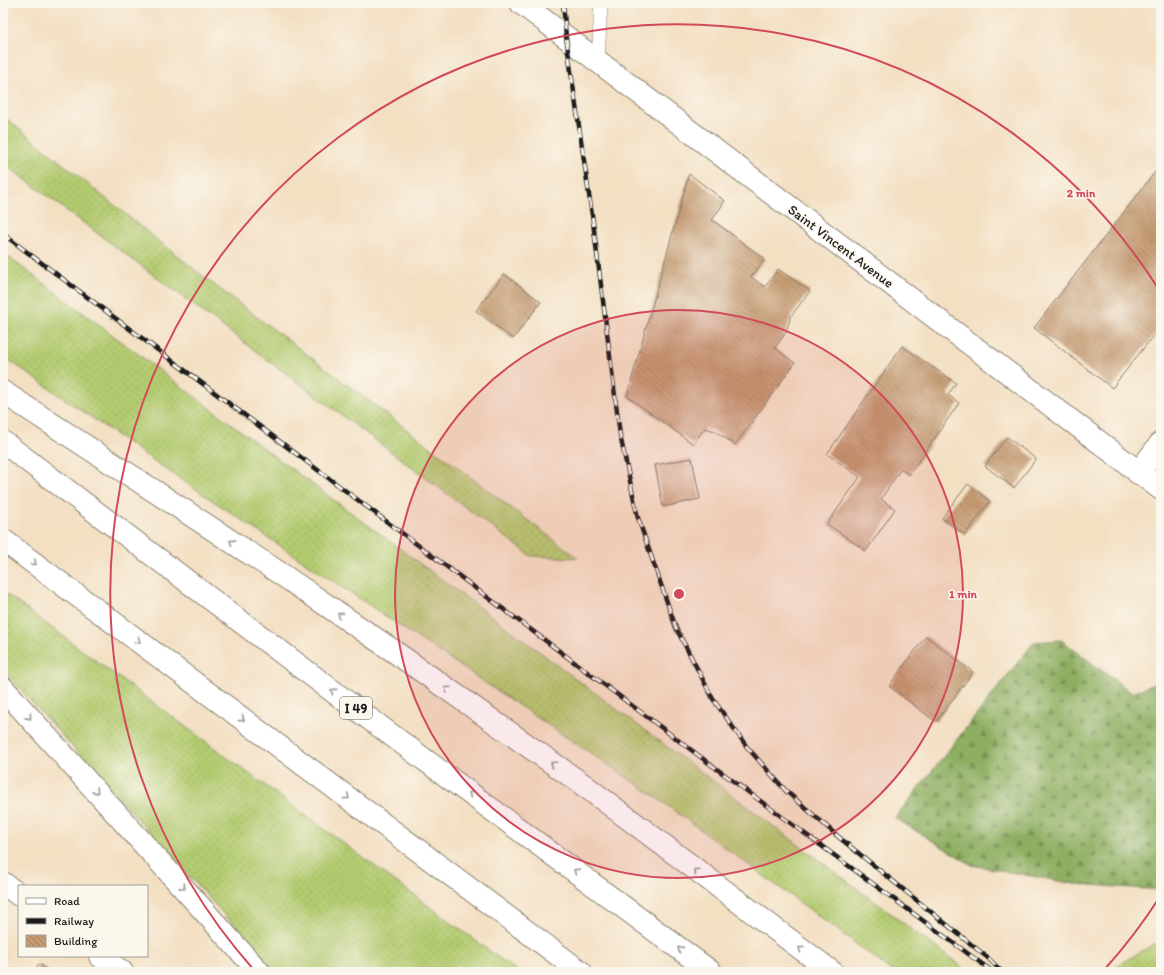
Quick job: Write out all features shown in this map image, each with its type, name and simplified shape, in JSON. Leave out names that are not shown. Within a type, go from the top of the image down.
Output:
[{"type":"main road","name":"Saint Vincent Avenue","points":[[521,3],[1161,489]]},
{"type":"main road","points":[[3,392],[278,572],[392,650],[585,786],[832,972]]},
{"type":"main road","name":"I 49","points":[[3,442],[370,718],[712,972]]},
{"type":"main road","points":[[1138,473],[1161,443]]},
{"type":"main road","points":[[3,540],[581,972]]},
{"type":"main road","points":[[3,688],[260,972]]},
{"type":"main road","points":[[3,883],[18,894]]},
{"type":"main road","points":[[216,923],[248,972]]},
{"type":"main road","points":[[101,957],[122,972]]},
{"type":"lane","points":[[598,61],[601,3]]},
{"type":"green space","points":[[3,116],[205,278],[578,558],[531,556],[3,163]]},
{"type":"green space","points":[[3,253],[969,972],[893,972],[653,795],[167,470],[3,356]]},
{"type":"green space","points":[[3,592],[518,972],[276,972],[3,670]]},
{"type":"green space","points":[[1061,640],[1132,693],[1161,681],[1161,890],[1075,884],[972,865],[895,818],[1034,642]]},
{"type":"green space","points":[[1161,942],[1161,972],[1106,972],[1154,944]]},
{"type":"building","points":[[1155,172],[1161,177],[1161,326],[1112,388],[1034,328]]},
{"type":"building","points":[[689,174],[725,201],[712,220],[765,259],[751,277],[765,287],[778,269],[810,291],[791,316],[786,332],[775,348],[795,363],[735,445],[715,431],[705,428],[693,444],[627,396]]},
{"type":"building","points":[[504,274],[541,302],[513,339],[476,311]]},
{"type":"building","points":[[902,346],[956,383],[948,395],[959,403],[909,475],[901,469],[881,499],[895,509],[866,551],[827,524],[860,477],[827,454]]},
{"type":"building","points":[[1007,437],[1036,459],[1014,488],[985,466]]},
{"type":"building","points":[[692,458],[700,499],[663,507],[655,465]]},
{"type":"building","points":[[968,484],[990,501],[965,535],[942,518]]},
{"type":"building","points":[[926,636],[973,672],[936,722],[889,686]]},
{"type":"building","points":[[39,964],[50,972],[34,972]]},
{"type":"railway","points":[[563,3],[566,37],[593,222],[620,435],[638,518],[676,628],[713,699],[747,747],[786,791],[841,839],[988,958],[1002,972]]},
{"type":"railway","points":[[3,234],[706,761],[993,972]]}]
